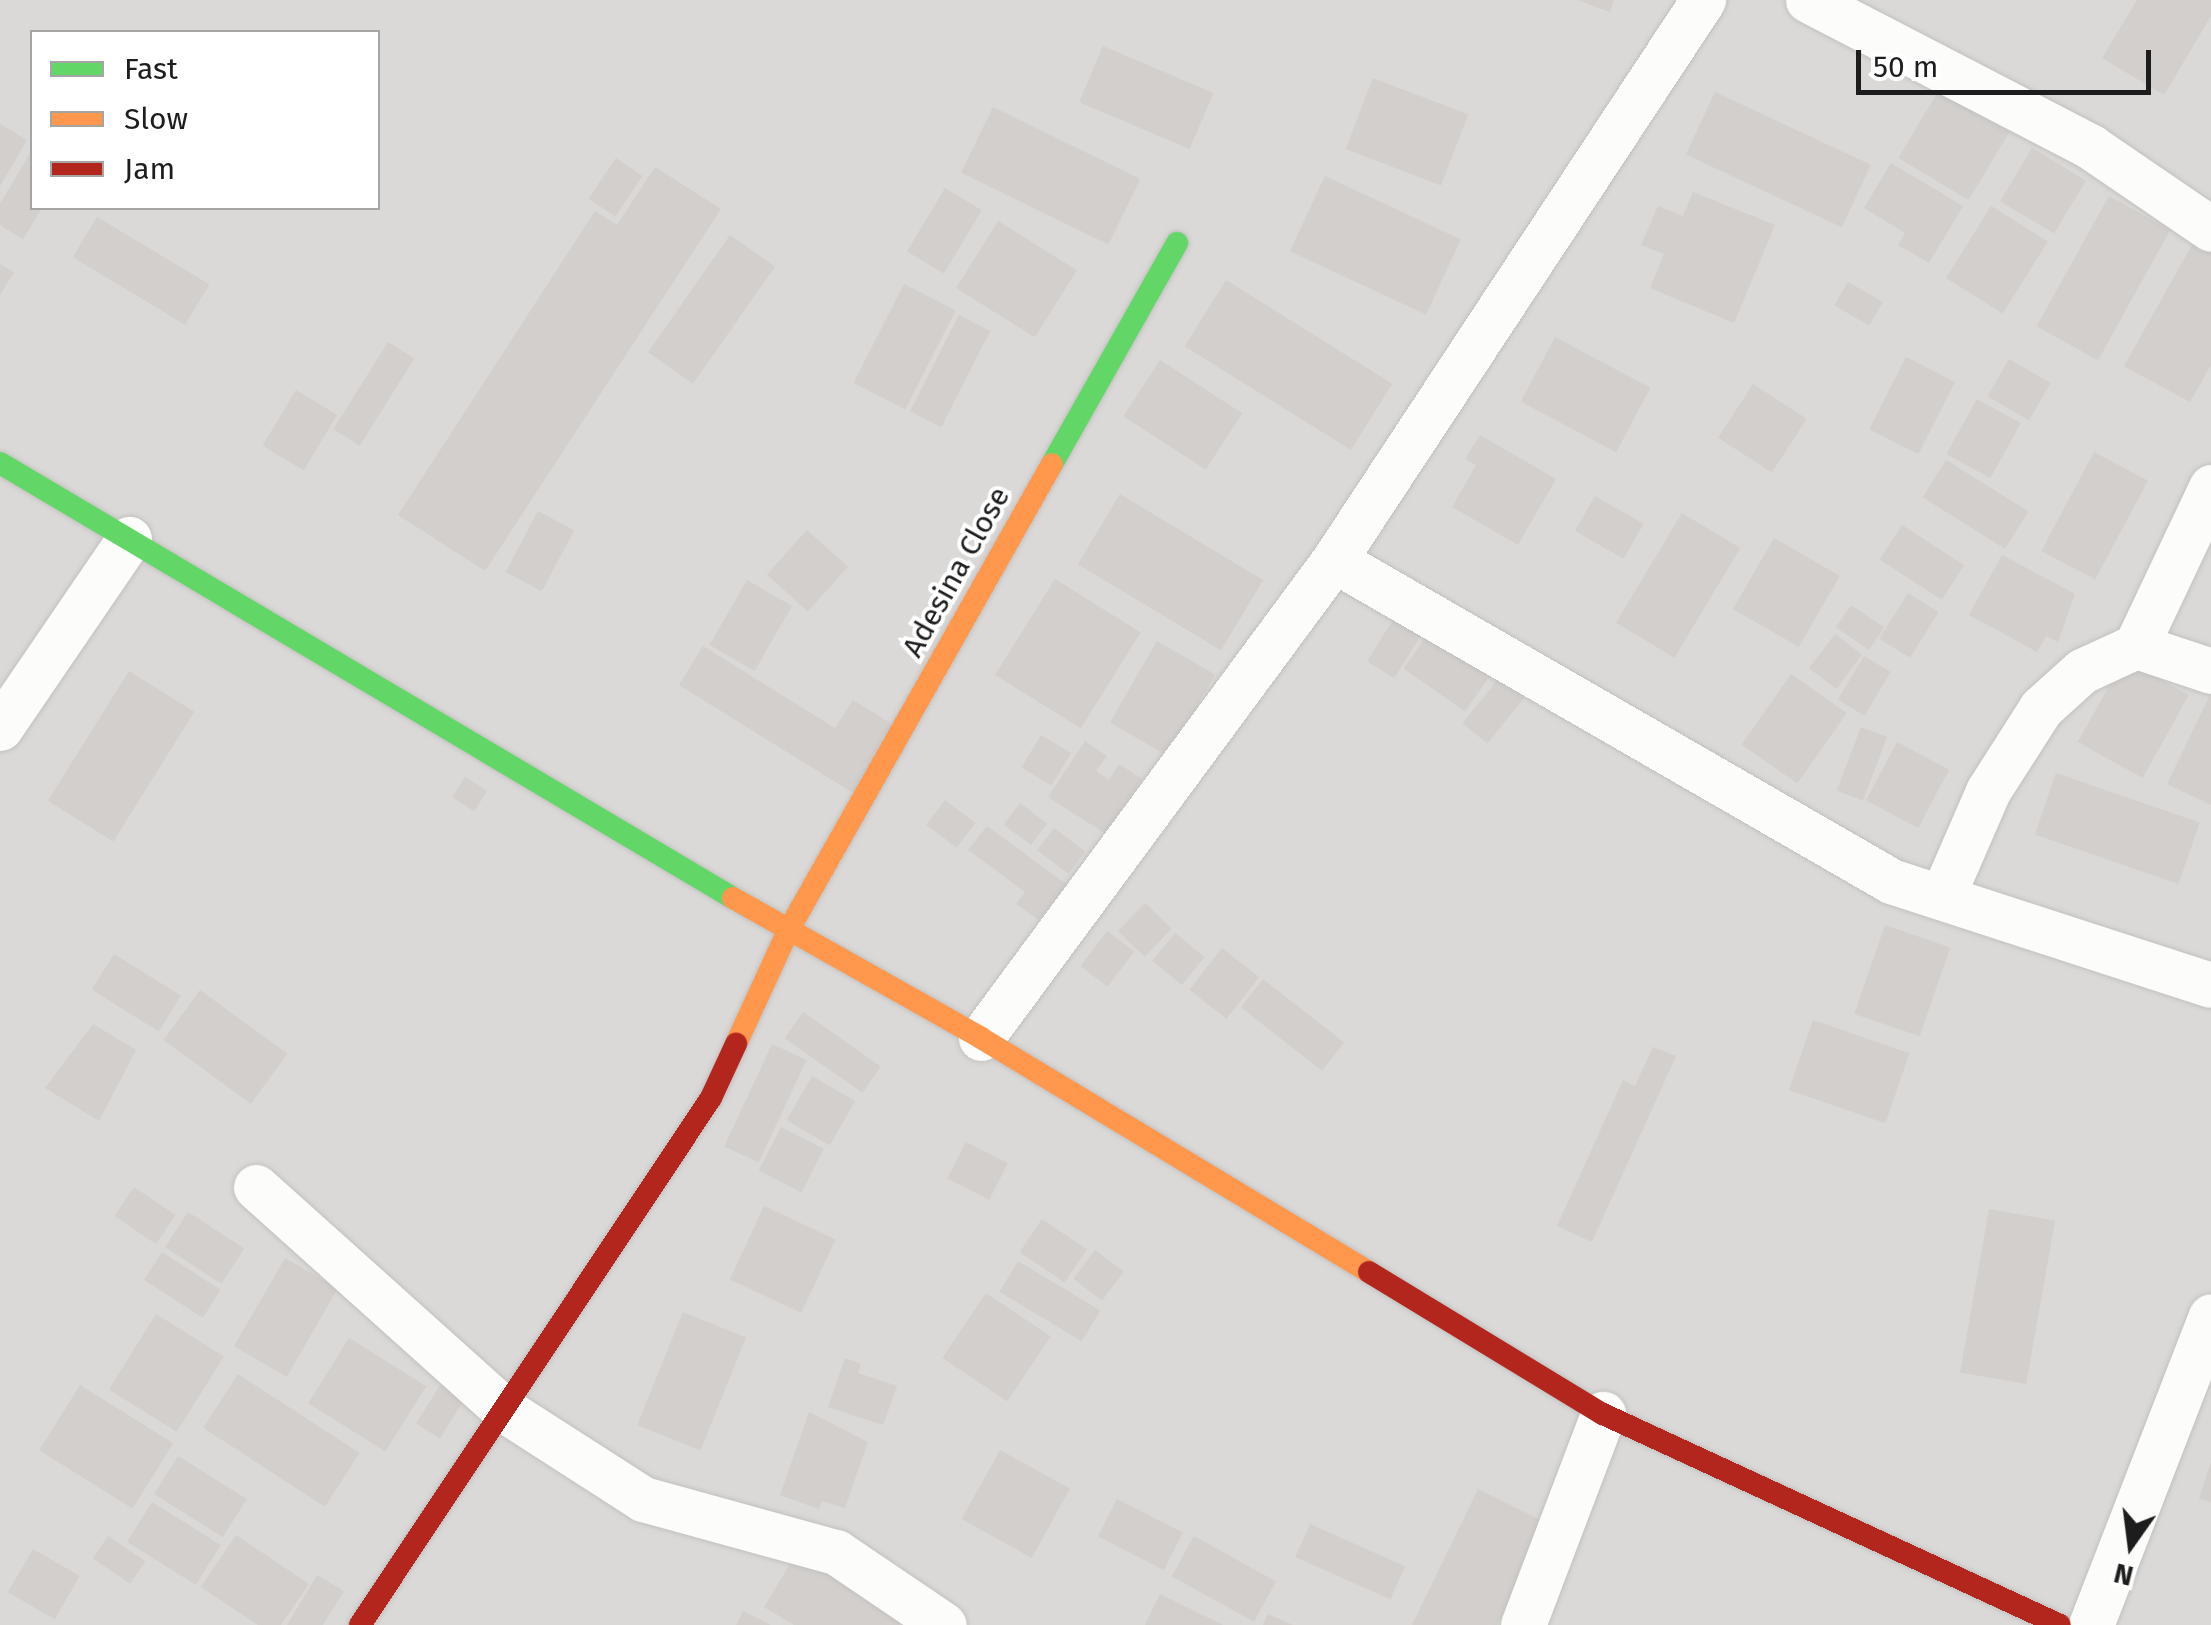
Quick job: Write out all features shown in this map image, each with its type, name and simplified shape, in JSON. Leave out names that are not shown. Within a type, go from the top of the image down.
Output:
[{"type":"main road","name":"Adesina Close","points":[[360,1625],[711,1098],[788,931],[1177,243]]},
{"type":"main road","points":[[0,463],[788,931],[981,1038],[1603,1414],[2060,1625]]},
{"type":"street","points":[[981,1038],[1334,560],[1703,0]]},
{"type":"street","points":[[1808,0],[2091,147],[2211,229]]},
{"type":"street","points":[[1942,898],[1988,791],[2041,708],[2082,670],[2136,646],[2211,487]]},
{"type":"street","points":[[0,728],[129,539]]},
{"type":"street","points":[[1334,560],[1891,882],[2211,985]]},
{"type":"street","points":[[2136,646],[2211,671]]},
{"type":"street","points":[[256,1187],[506,1411],[643,1499],[836,1552],[944,1625]]},
{"type":"street","points":[[2091,1625],[2211,1316]]},
{"type":"street","points":[[1523,1625],[1603,1414]]},
{"type":"shaded area","points":[[0,0],[2211,0],[2211,1625],[0,1625]]},
{"type":"building","points":[[1578,0],[1614,0],[1610,12]]},
{"type":"building","points":[[2137,0],[2211,0],[2211,16],[2164,95],[2102,58]]},
{"type":"building","points":[[1103,46],[1213,93],[1190,149],[1079,102]]},
{"type":"building","points":[[1373,78],[1468,115],[1441,186],[1346,149]]},
{"type":"building","points":[[1939,90],[2009,132],[1969,200],[1898,158]]},
{"type":"building","points":[[1715,92],[1871,165],[1842,227],[1686,155]]},
{"type":"building","points":[[993,107],[1140,179],[1108,245],[961,173]]},
{"type":"building","points":[[0,124],[27,140],[0,186]]},
{"type":"building","points":[[2032,148],[2086,180],[2054,234],[2000,201]]},
{"type":"building","points":[[30,153],[30,210],[41,210],[23,239],[0,225],[0,204]]},
{"type":"building","points":[[616,158],[643,176],[615,217],[589,199]]},
{"type":"building","points":[[1891,163],[1963,206],[1929,263],[1898,245],[1905,233],[1864,208]]},
{"type":"building","points":[[655,167],[721,209],[485,571],[398,515],[595,211],[617,225]]},
{"type":"building","points":[[1325,176],[1461,239],[1426,315],[1290,251]]},
{"type":"building","points":[[945,188],[982,210],[944,274],[907,251]]},
{"type":"building","points":[[1693,192],[1775,225],[1734,323],[1650,288],[1664,254],[1641,245],[1658,206],[1683,216]]},
{"type":"building","points":[[2109,196],[2170,230],[2098,360],[2037,326]]},
{"type":"building","points":[[1991,206],[2048,242],[2003,314],[1946,278]]},
{"type":"building","points":[[97,217],[209,284],[185,325],[73,257]]},
{"type":"building","points":[[998,221],[1077,270],[1035,337],[956,288]]},
{"type":"building","points":[[730,235],[775,267],[693,384],[648,352]]},
{"type":"building","points":[[2197,236],[2211,244],[2211,365],[2190,402],[2124,366]]},
{"type":"building","points":[[0,264],[14,272],[0,295]]},
{"type":"building","points":[[1226,280],[1392,384],[1351,450],[1185,346]]},
{"type":"building","points":[[1848,282],[1883,302],[1869,325],[1834,305]]},
{"type":"building","points":[[904,284],[956,310],[905,409],[854,383]]},
{"type":"building","points":[[959,315],[990,331],[941,427],[910,411]]},
{"type":"building","points":[[1555,337],[1650,388],[1616,452],[1521,401]]},
{"type":"building","points":[[388,342],[414,358],[360,446],[333,429]]},
{"type":"building","points":[[1906,357],[1955,382],[1918,454],[1869,429]]},
{"type":"building","points":[[2009,359],[2051,383],[2029,420],[1988,396]]},
{"type":"building","points":[[1160,360],[1242,413],[1206,470],[1124,416]]},
{"type":"building","points":[[1753,384],[1807,419],[1772,473],[1718,438]]},
{"type":"building","points":[[296,390],[337,415],[304,470],[263,446]]},
{"type":"building","points":[[1977,399],[2021,423],[1990,478],[1946,454]]},
{"type":"building","points":[[1480,435],[1556,479],[1518,545],[1452,507],[1476,465],[1465,459]]},
{"type":"building","points":[[2094,452],[2148,481],[2095,580],[2041,551]]},
{"type":"building","points":[[1946,460],[2028,511],[2005,549],[1923,497]]},
{"type":"building","points":[[1120,494],[1263,580],[1221,650],[1078,564]]},
{"type":"building","points":[[1595,496],[1643,524],[1623,559],[1575,531]]},
{"type":"building","points":[[538,511],[574,530],[542,591],[506,572]]},
{"type":"building","points":[[1682,513],[1740,548],[1674,658],[1616,623]]},
{"type":"building","points":[[1902,525],[1964,565],[1942,600],[1880,559]]},
{"type":"building","points":[[807,530],[848,567],[808,611],[767,575]]},
{"type":"building","points":[[1774,538],[1840,576],[1799,647],[1733,609]]},
{"type":"building","points":[[2002,555],[2075,594],[2058,642],[2046,636],[2037,652],[1969,615]]},
{"type":"building","points":[[1055,579],[1141,633],[1081,728],[995,675]]},
{"type":"building","points":[[747,580],[792,606],[755,671],[710,645]]},
{"type":"building","points":[[1908,593],[1939,612],[1910,658],[1879,639]]},
{"type":"building","points":[[1851,605],[1884,627],[1869,650],[1836,627]]},
{"type":"building","points":[[1401,607],[1428,624],[1394,678],[1367,661]]},
{"type":"building","points":[[1434,625],[1495,668],[1465,711],[1404,668]]},
{"type":"building","points":[[1835,634],[1862,654],[1836,689],[1809,668]]},
{"type":"building","points":[[1157,641],[1215,674],[1168,756],[1110,722]]},
{"type":"building","points":[[703,646],[835,728],[853,700],[895,726],[853,793],[679,685]]},
{"type":"building","points":[[1864,656],[1891,672],[1864,716],[1838,700]]},
{"type":"building","points":[[2124,659],[2189,695],[2143,778],[2078,742]]},
{"type":"building","points":[[129,671],[194,712],[113,842],[48,801]]},
{"type":"building","points":[[1504,672],[1529,692],[1487,743],[1462,723]]},
{"type":"building","points":[[1791,674],[1847,713],[1797,783],[1742,744]]},
{"type":"building","points":[[2211,693],[2211,805],[2167,784]]},
{"type":"building","points":[[1861,727],[1887,737],[1863,801],[1837,790]]},
{"type":"building","points":[[1041,735],[1071,753],[1051,786],[1021,768]]},
{"type":"building","points":[[1085,741],[1107,756],[1096,771],[1109,780],[1119,764],[1142,779],[1106,834],[1048,797]]},
{"type":"building","points":[[1897,742],[1949,770],[1918,828],[1866,800]]},
{"type":"building","points":[[2056,773],[2200,822],[2179,884],[2035,834]]},
{"type":"building","points":[[465,777],[487,791],[474,811],[452,797]]},
{"type":"building","points":[[945,800],[975,823],[957,848],[926,825]]},
{"type":"building","points":[[1020,803],[1047,823],[1031,845],[1004,825]]},
{"type":"building","points":[[987,826],[1077,892],[1062,912],[1051,904],[1039,920],[1016,904],[1025,892],[968,850]]},
{"type":"building","points":[[1054,828],[1085,851],[1068,874],[1037,850]]},
{"type":"building","points":[[1145,903],[1172,929],[1145,957],[1118,931]]},
{"type":"building","points":[[1885,925],[1950,947],[1920,1036],[1854,1014]]},
{"type":"building","points":[[1107,931],[1134,951],[1108,987],[1081,966]]},
{"type":"building","points":[[1175,933],[1205,957],[1182,985],[1152,961]]},
{"type":"building","points":[[1222,948],[1259,977],[1226,1019],[1189,990]]},
{"type":"building","points":[[114,954],[181,996],[159,1031],[92,990]]},
{"type":"building","points":[[1263,979],[1344,1042],[1322,1071],[1241,1007]]},
{"type":"building","points":[[200,990],[287,1053],[251,1104],[164,1040]]},
{"type":"building","points":[[803,1012],[881,1066],[862,1093],[785,1038]]},
{"type":"building","points":[[1813,1020],[1909,1053],[1885,1123],[1789,1090]]},
{"type":"building","points":[[93,1024],[136,1050],[99,1121],[45,1088]]},
{"type":"building","points":[[772,1044],[806,1060],[759,1162],[724,1146]]},
{"type":"building","points":[[1653,1047],[1676,1056],[1592,1242],[1557,1226],[1623,1080],[1635,1086]]},
{"type":"building","points":[[812,1076],[855,1101],[830,1145],[786,1120]]},
{"type":"building","points":[[781,1127],[824,1149],[802,1192],[759,1171]]},
{"type":"building","points":[[966,1142],[1008,1163],[989,1200],[947,1179]]},
{"type":"building","points":[[134,1187],[175,1215],[156,1244],[114,1216]]},
{"type":"building","points":[[764,1206],[836,1239],[801,1313],[730,1279]]},
{"type":"building","points":[[1989,1209],[2055,1221],[2026,1384],[1960,1372]]},
{"type":"building","points":[[188,1212],[244,1248],[221,1284],[165,1247]]},
{"type":"building","points":[[1042,1219],[1087,1249],[1064,1282],[1020,1252]]},
{"type":"building","points":[[1095,1250],[1124,1272],[1102,1300],[1073,1279]]},
{"type":"building","points":[[162,1252],[221,1290],[203,1318],[144,1280]]},
{"type":"building","points":[[285,1258],[338,1288],[287,1377],[234,1346]]},
{"type":"building","points":[[1018,1261],[1100,1310],[1082,1341],[999,1292]]},
{"type":"building","points":[[986,1293],[1051,1337],[1007,1401],[942,1358]]},
{"type":"building","points":[[683,1312],[746,1337],[700,1451],[637,1425]]},
{"type":"building","points":[[156,1314],[224,1356],[177,1432],[109,1389]]},
{"type":"building","points":[[349,1338],[426,1386],[385,1452],[308,1403]]},
{"type":"building","points":[[845,1358],[861,1364],[858,1373],[897,1386],[883,1425],[828,1407]]},
{"type":"building","points":[[449,1371],[473,1386],[440,1438],[416,1424]]},
{"type":"building","points":[[238,1374],[360,1453],[325,1507],[203,1428]]},
{"type":"building","points":[[80,1385],[173,1443],[132,1509],[39,1450]]},
{"type":"building","points":[[809,1412],[868,1442],[845,1508],[822,1501],[819,1509],[780,1495]]},
{"type":"building","points":[[1000,1450],[1070,1489],[1032,1558],[962,1519]]},
{"type":"building","points":[[178,1456],[247,1499],[223,1537],[154,1494]]},
{"type":"building","points":[[2211,1461],[2211,1502],[2199,1499]]},
{"type":"building","points":[[1478,1489],[1547,1523],[1497,1625],[1412,1625]]},
{"type":"building","points":[[1117,1499],[1183,1533],[1164,1570],[1098,1536]]},
{"type":"building","points":[[152,1502],[221,1545],[196,1585],[127,1542]]},
{"type":"building","points":[[1310,1524],[1405,1566],[1390,1599],[1295,1557]]},
{"type":"building","points":[[236,1535],[309,1584],[281,1625],[258,1625],[201,1587]]},
{"type":"building","points":[[108,1536],[145,1561],[130,1584],[93,1558]]},
{"type":"building","points":[[1194,1536],[1276,1582],[1254,1622],[1172,1576]]},
{"type":"building","points":[[33,1549],[80,1576],[55,1619],[8,1592]]},
{"type":"building","points":[[798,1551],[905,1614],[899,1625],[794,1625],[764,1607]]},
{"type":"building","points":[[317,1575],[344,1591],[323,1625],[287,1625]]},
{"type":"building","points":[[1160,1594],[1223,1625],[1145,1625]]},
{"type":"building","points":[[743,1611],[771,1625],[736,1625]]},
{"type":"building","points":[[1268,1614],[1293,1625],[1263,1625]]},
{"type":"traffic: fast","points":[[1052,464],[1177,243]]},
{"type":"traffic: fast","points":[[0,463],[733,898]]},
{"type":"traffic: slow","points":[[736,1044],[788,931],[1052,464]]},
{"type":"traffic: slow","points":[[733,898],[981,1038],[1369,1272]]},
{"type":"traffic: jam","points":[[360,1625],[711,1098],[736,1044]]},
{"type":"traffic: jam","points":[[1369,1272],[1603,1414],[2060,1625]]}]
